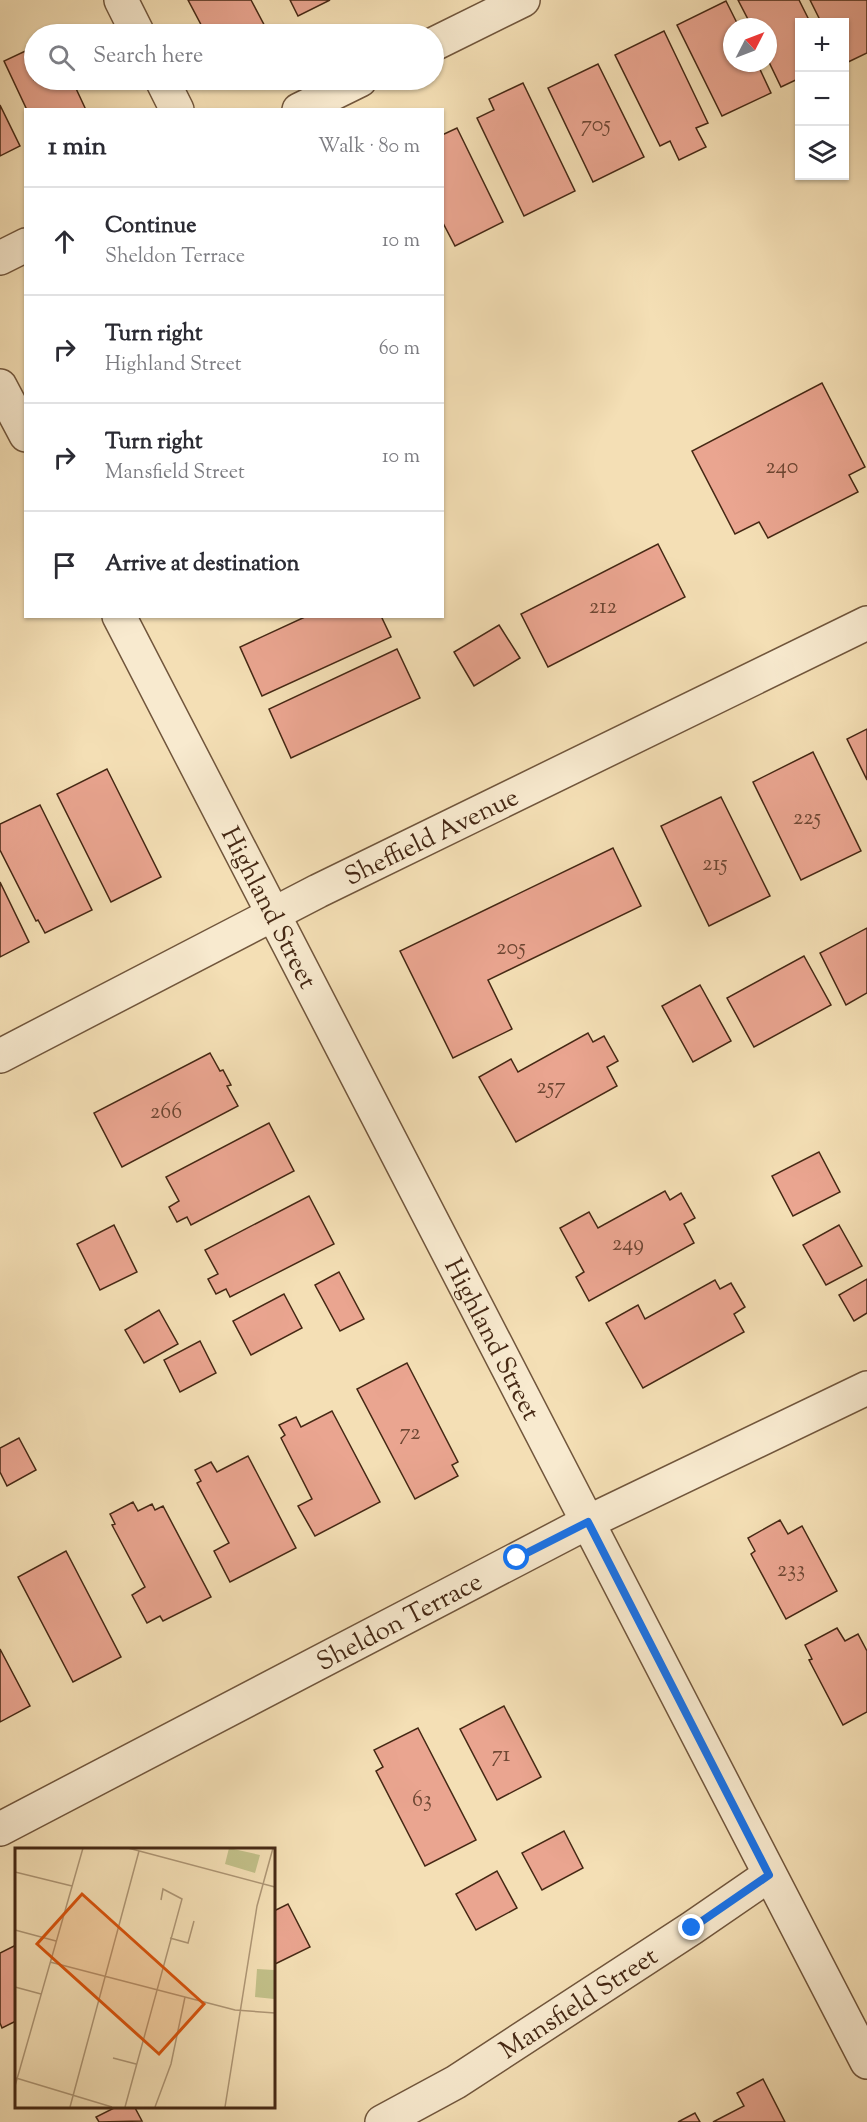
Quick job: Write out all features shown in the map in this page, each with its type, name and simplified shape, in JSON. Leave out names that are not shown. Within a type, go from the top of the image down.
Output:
[{"type":"street","points":[[121,0],[133,24]]},
{"type":"street","points":[[444,39],[524,0]]},
{"type":"street","points":[[167,90],[176,108]]},
{"type":"street","points":[[302,108],[339,90]]},
{"type":"street","points":[[0,258],[24,246]]},
{"type":"street","points":[[0,386],[24,431]]},
{"type":"street","name":"Highland Street","points":[[120,618],[867,2062]]},
{"type":"street","name":"Sheffield Avenue","points":[[0,1056],[273,914],[867,622]]},
{"type":"street","name":"Sheldon Terrace","points":[[0,1829],[588,1522],[867,1388]]},
{"type":"street","name":"Mansfield Street","points":[[382,2122],[456,2082],[769,1875]]},
{"type":"building","points":[[188,0],[251,0],[264,24],[201,24]]},
{"type":"building","points":[[290,0],[330,0],[298,16]]},
{"type":"building","points":[[738,0],[799,0],[808,18],[795,18],[795,80],[781,87],[774,72],[777,72],[777,18],[747,18]]},
{"type":"building","points":[[810,0],[867,0],[867,53],[849,62],[849,18],[819,18]]},
{"type":"building","points":[[726,1],[734,18],[723,18],[723,72],[761,72],[771,93],[722,116],[677,25]]},
{"type":"building","points":[[664,31],[708,123],[696,128],[706,147],[679,160],[670,141],[660,146],[615,55]]},
{"type":"building","points":[[24,52],[24,90],[77,90],[85,108],[26,108],[4,61]]},
{"type":"building","points":[[598,64],[644,157],[593,182],[548,88]]},
{"type":"building","points":[[523,83],[575,191],[524,216],[477,118],[494,110],[489,99]]},
{"type":"building","points":[[0,105],[20,146],[0,156]]},
{"type":"building","points":[[457,128],[503,222],[455,246],[444,225],[444,134]]},
{"type":"building","points":[[822,383],[865,467],[849,475],[858,492],[768,538],[759,522],[735,534],[692,451]]},
{"type":"building","points":[[658,544],[685,597],[548,667],[521,614]]},
{"type":"building","points":[[303,618],[382,618],[391,637],[262,696],[240,647]]},
{"type":"building","points":[[499,625],[520,658],[474,686],[454,652]]},
{"type":"building","points":[[397,649],[420,698],[291,758],[269,709]]},
{"type":"building","points":[[867,729],[867,780],[847,739]]},
{"type":"building","points":[[813,752],[861,851],[801,880],[753,782]]},
{"type":"building","points":[[107,769],[161,877],[111,902],[57,794]]},
{"type":"building","points":[[721,797],[770,896],[709,926],[661,826]]},
{"type":"building","points":[[40,805],[92,910],[45,933],[38,920],[36,921],[0,850],[0,824]]},
{"type":"building","points":[[613,848],[641,906],[488,980],[512,1029],[453,1058],[400,951]]},
{"type":"building","points":[[0,882],[29,942],[0,957]]},
{"type":"building","points":[[867,928],[867,993],[846,1005],[820,953]]},
{"type":"building","points":[[804,956],[831,1005],[754,1047],[727,998]]},
{"type":"building","points":[[700,985],[731,1041],[693,1062],[662,1006]]},
{"type":"building","points":[[588,1033],[593,1042],[604,1036],[618,1061],[607,1067],[617,1086],[516,1142],[479,1077],[511,1059],[518,1072]]},
{"type":"building","points":[[210,1053],[231,1085],[227,1086],[238,1106],[122,1167],[94,1113]]},
{"type":"building","points":[[269,1123],[294,1171],[191,1225],[187,1217],[177,1222],[169,1207],[179,1201],[166,1177]]},
{"type":"building","points":[[819,1152],[840,1192],[793,1216],[772,1176]]},
{"type":"building","points":[[665,1191],[670,1200],[681,1193],[695,1218],[684,1224],[694,1243],[589,1301],[576,1277],[584,1272],[560,1228],[589,1212],[598,1228]]},
{"type":"building","points":[[309,1196],[334,1244],[230,1297],[226,1289],[216,1294],[208,1279],[218,1274],[205,1250]]},
{"type":"building","points":[[114,1225],[137,1272],[100,1290],[77,1244]]},
{"type":"building","points":[[839,1225],[862,1266],[826,1285],[803,1245]]},
{"type":"building","points":[[339,1272],[364,1319],[340,1331],[315,1285]]},
{"type":"building","points":[[867,1279],[867,1313],[854,1321],[839,1295]]},
{"type":"building","points":[[715,1280],[720,1289],[731,1283],[745,1307],[734,1314],[744,1332],[643,1388],[606,1323],[638,1305],[645,1319]]},
{"type":"building","points":[[284,1294],[302,1328],[251,1355],[233,1321]]},
{"type":"building","points":[[159,1310],[178,1344],[144,1363],[125,1330]]},
{"type":"building","points":[[200,1341],[216,1373],[180,1392],[164,1360]]},
{"type":"building","points":[[407,1363],[458,1462],[452,1465],[458,1476],[415,1499],[357,1389]]},
{"type":"building","points":[[332,1411],[380,1502],[315,1536],[298,1506],[312,1499],[281,1438],[285,1435],[279,1425],[296,1417],[301,1427]]},
{"type":"building","points":[[19,1438],[36,1470],[7,1486],[0,1472],[0,1448]]},
{"type":"building","points":[[248,1456],[296,1548],[230,1582],[214,1551],[229,1543],[197,1483],[201,1481],[195,1470],[211,1462],[217,1472]]},
{"type":"building","points":[[133,1502],[138,1511],[152,1504],[155,1510],[163,1506],[211,1597],[163,1621],[160,1616],[147,1623],[132,1595],[145,1587],[112,1525],[115,1524],[110,1514]]},
{"type":"building","points":[[780,1520],[788,1534],[802,1526],[837,1591],[786,1619],[751,1554],[755,1551],[748,1538]]},
{"type":"building","points":[[66,1551],[121,1657],[73,1682],[18,1577]]},
{"type":"building","points":[[837,1628],[845,1641],[858,1634],[867,1651],[867,1712],[843,1725],[809,1660],[812,1659],[805,1645]]},
{"type":"building","points":[[0,1649],[30,1706],[0,1722]]},
{"type":"building","points":[[504,1706],[541,1777],[497,1800],[460,1729]]},
{"type":"building","points":[[418,1728],[476,1840],[425,1866],[376,1771],[383,1767],[374,1750]]},
{"type":"building","points":[[564,1831],[583,1868],[542,1890],[522,1853]]},
{"type":"building","points":[[497,1871],[517,1908],[476,1930],[456,1894]]},
{"type":"building","points":[[288,1904],[310,1947],[274,1965],[274,1907],[276,1910]]},
{"type":"building","points":[[15,1946],[15,2022],[2,2028],[0,2023],[0,1953]]},
{"type":"building","points":[[763,2079],[785,2122],[713,2122],[744,2106],[737,2093]]},
{"type":"building","points":[[116,2107],[135,2107],[142,2121],[99,2122],[96,2117]]},
{"type":"building","points":[[695,2113],[700,2122],[678,2122]]},
{"type":"route","points":[[517,1558],[588,1522],[769,1875],[692,1928]]}]
